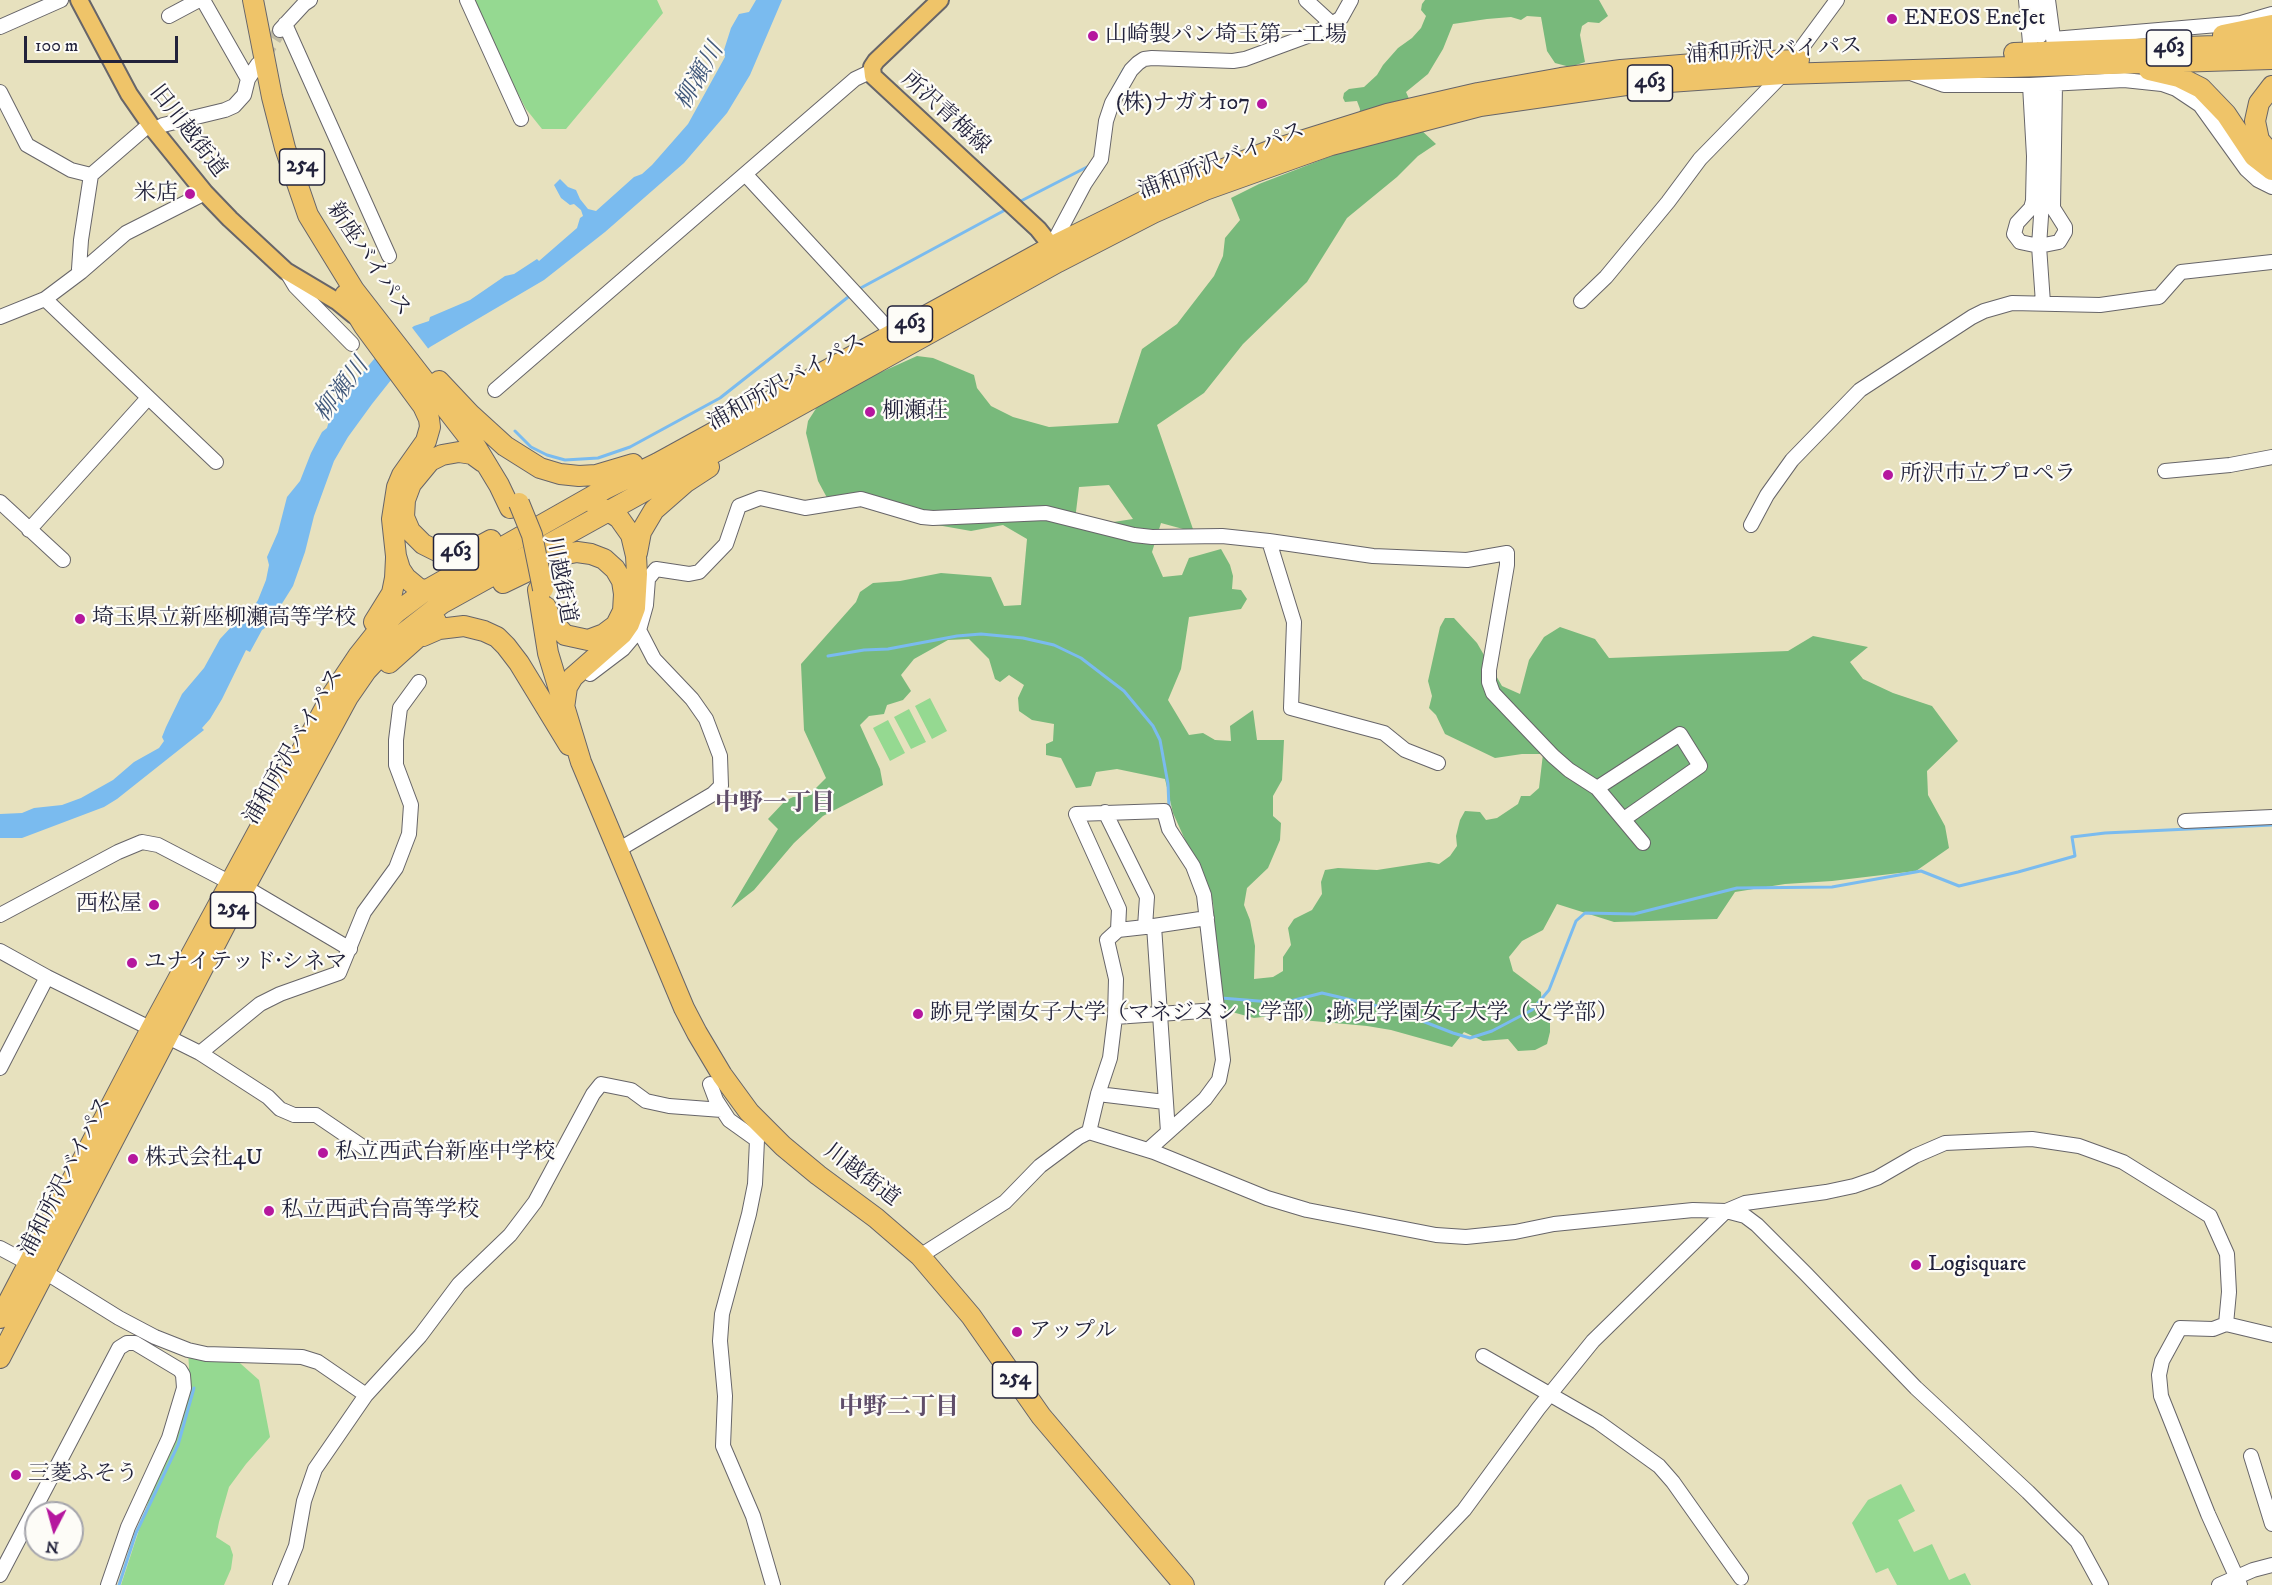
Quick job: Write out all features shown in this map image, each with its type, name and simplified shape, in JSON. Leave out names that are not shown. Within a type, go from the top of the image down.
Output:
[{"type":"highway","name":"新座バイパス","points":[[253,0],[272,97],[291,169],[308,215],[354,290],[438,398],[459,421]]},
{"type":"highway","name":"新座バイパス","points":[[264,0],[284,99],[304,171],[318,207],[377,321]]},
{"type":"highway","points":[[2049,46],[2221,35],[2272,25]]},
{"type":"highway","name":"浦和所沢バイパス","points":[[1787,67],[2049,46],[2272,44]]},
{"type":"highway","name":"浦和所沢バイパス","points":[[238,885],[294,762],[332,695],[358,656],[397,612],[425,591],[605,489],[658,463],[770,400],[893,334],[1054,254],[1189,181],[1269,151],[1387,114],[1478,93],[1621,70],[1705,63],[1902,70],[2272,59]]},
{"type":"highway","points":[[1984,68],[2141,69],[2179,77],[2201,88],[2210,96],[2226,114],[2254,156],[2272,170]]},
{"type":"highway","points":[[2272,86],[2259,103],[2255,121],[2259,140],[2272,155]]},
{"type":"highway","name":"浦和所沢バイパス","points":[[0,1358],[37,1267],[238,885],[348,697],[366,671],[394,640],[441,604],[844,379],[1054,254]]},
{"type":"highway","points":[[636,556],[645,521],[666,498],[844,379]]},
{"type":"highway","points":[[438,398],[472,454],[492,472]]},
{"type":"highway","points":[[438,398],[540,468],[560,474],[596,475],[639,462],[770,400]]},
{"type":"highway","points":[[438,398],[491,452],[515,506]]},
{"type":"highway","points":[[438,398],[426,441],[402,475],[396,494],[392,519],[396,556],[406,578],[425,591],[447,593],[457,590],[522,553],[554,540]]},
{"type":"highway","name":"川越街道","points":[[459,421],[515,506]]},
{"type":"highway","name":"川越街道","points":[[459,421],[490,460],[515,506],[522,540],[538,590],[548,653],[577,757]]},
{"type":"highway","name":"463","points":[[472,454],[450,452],[430,461],[411,484],[405,500],[405,517],[410,531],[423,544],[441,553],[460,552],[478,547],[639,462]]},
{"type":"highway","points":[[506,544],[582,509],[592,507],[607,510],[619,518],[631,535],[636,556],[637,589],[635,608],[629,624],[607,649],[573,677],[565,697],[564,711]]},
{"type":"highway","points":[[326,736],[389,663],[442,617],[503,583],[561,555],[577,552],[604,559],[615,569],[622,581],[623,611],[616,625],[604,634],[588,640],[578,639],[565,635],[551,620],[538,590]]},
{"type":"highway","name":"254","points":[[294,762],[313,716],[329,687],[388,601],[395,578],[396,556]]},
{"type":"highway","name":"川越街道","points":[[538,590],[549,679],[577,757],[684,1008],[709,1055],[725,1103],[759,1133],[876,1218],[920,1256],[971,1316],[1041,1416],[1184,1585]]},
{"type":"highway","points":[[414,641],[439,629],[464,626],[497,637],[519,663],[540,701],[577,757]]},
{"type":"highway","name":"浦和所沢バイパス","points":[[0,1318],[37,1267]]},
{"type":"main road","name":"旧川越街道","points":[[79,0],[129,94],[152,127],[205,193],[286,271],[338,302],[377,321]]},
{"type":"main road","name":"所沢青梅線","points":[[940,0],[879,57],[872,71],[873,76],[1038,230],[1054,254]]},
{"type":"street","points":[[0,27],[61,0]]},
{"type":"street","points":[[169,15],[201,0],[248,79]]},
{"type":"street","points":[[310,0],[283,27],[389,256]]},
{"type":"street","points":[[467,0],[521,119]]},
{"type":"street","points":[[1306,0],[1332,24]]},
{"type":"street","points":[[1054,254],[1085,183],[1101,159],[1106,121],[1112,103],[1131,70],[1138,63],[1152,58],[1233,61],[1245,59],[1313,34],[1332,24],[1341,18],[1351,0]]},
{"type":"street","points":[[1581,301],[1606,277],[1700,159],[1787,67],[1838,0]]},
{"type":"street","points":[[2026,0],[2049,46]]},
{"type":"street","points":[[2037,0],[2049,46]]},
{"type":"street","points":[[2048,0],[2049,46]]},
{"type":"street","points":[[2049,46],[2241,23],[2272,14]]},
{"type":"street","points":[[81,272],[79,269],[81,240],[91,175],[152,127],[234,106],[244,95],[248,79],[258,64]]},
{"type":"street","points":[[1902,70],[1944,85],[2042,86],[2145,81],[2176,89],[2200,105],[2209,115],[2246,169],[2258,180],[2272,187]]},
{"type":"street","points":[[495,390],[855,79],[872,71]]},
{"type":"street","points":[[2042,86],[2052,202],[2053,208],[2065,227],[2065,232],[2059,242],[2039,246],[2020,242],[2014,234],[2017,223],[2031,208],[2033,201],[2034,156],[2042,86]]},
{"type":"street","points":[[2042,86],[2044,172],[2039,246],[2043,303]]},
{"type":"street","points":[[0,92],[27,145],[70,170],[91,175]]},
{"type":"street","points":[[746,175],[893,334]]},
{"type":"street","points":[[0,317],[45,299],[81,272],[126,233],[205,193]]},
{"type":"street","points":[[1751,525],[1767,495],[1792,460],[1860,390],[1984,311],[2012,303],[2100,305],[2159,297],[2181,272],[2272,262]]},
{"type":"street","points":[[286,271],[295,286],[352,344]]},
{"type":"street","points":[[45,299],[216,462]]},
{"type":"street","points":[[511,363],[553,339]]},
{"type":"street","points":[[29,530],[148,398]]},
{"type":"street","points":[[2164,471],[2230,465],[2272,457]]},
{"type":"street","points":[[590,674],[623,649],[639,630],[646,605],[648,579],[656,569],[689,574],[699,572],[726,544],[739,506],[760,498],[805,508],[861,499],[922,517],[933,518],[1046,513],[1134,535],[1222,536],[1373,556],[1467,560],[1507,554],[1489,670],[1489,682],[1493,693],[1508,712],[1552,756],[1597,788],[1643,843]]},
{"type":"street","points":[[0,502],[63,560]]},
{"type":"street","points":[[1269,541],[1294,622],[1291,708],[1384,733],[1405,750],[1438,763]]},
{"type":"street","points":[[618,850],[713,794],[721,786],[720,756],[706,719],[692,699],[654,659],[639,630]]},
{"type":"street","points":[[200,1053],[261,1004],[280,994],[339,973],[364,912],[396,867],[409,834],[411,805],[396,765],[396,740],[400,708],[419,682]]},
{"type":"street","points":[[1597,788],[1680,734],[1701,766],[1624,819]]},
{"type":"street","points":[[1118,930],[1119,909],[1076,814],[1164,811],[1169,829],[1193,866],[1204,895],[1223,1060],[1219,1080],[1204,1099],[1148,1150]]},
{"type":"street","points":[[1105,812],[1148,897],[1149,927],[1161,1014],[1168,1132]]},
{"type":"street","points":[[2185,821],[2272,817]]},
{"type":"street","points":[[0,915],[118,852],[142,842],[159,845],[238,885],[350,949]]},
{"type":"street","points":[[1089,1132],[1110,1058],[1115,1017],[1116,979],[1107,940],[1118,930],[1208,918]]},
{"type":"street","points":[[0,951],[47,977],[200,1053],[268,1097],[280,1108],[294,1115],[316,1115],[366,1149],[381,1149]]},
{"type":"street","points":[[0,1068],[47,977]]},
{"type":"street","points":[[1115,1017],[1217,1010]]},
{"type":"street","points":[[280,1585],[296,1546],[304,1501],[315,1469],[366,1395],[420,1336],[459,1284],[510,1235],[529,1210],[593,1094],[602,1084],[631,1090],[646,1101],[669,1106],[725,1103]]},
{"type":"street","points":[[711,1084],[725,1103]]},
{"type":"street","points":[[1098,1094],[1165,1102]]},
{"type":"street","points":[[920,1256],[1005,1202],[1040,1166],[1078,1137],[1089,1132],[1148,1150],[1267,1198],[1307,1210],[1436,1235],[1466,1237],[1515,1232],[1554,1224],[1693,1210],[1726,1211],[1745,1216],[1757,1225],[1916,1388],[2077,1541],[2101,1585]]},
{"type":"street","points":[[759,1133],[755,1184],[749,1214],[720,1328],[725,1396],[723,1446],[753,1516],[773,1585]]},
{"type":"street","points":[[1392,1585],[1464,1510],[1593,1341],[1726,1211],[1745,1203],[1854,1186],[1877,1178],[1915,1156],[1945,1143],[2032,1138],[2079,1146],[2123,1162],[2210,1216],[2227,1254],[2229,1292],[2226,1324]]},
{"type":"street","points":[[0,1248],[37,1267],[119,1318],[155,1337],[188,1350],[206,1354],[302,1357],[318,1362],[366,1395]]},
{"type":"street","points":[[2238,1580],[2208,1514],[2158,1386],[2162,1361],[2180,1328],[2213,1329],[2226,1324],[2272,1335]]},
{"type":"street","points":[[0,1575],[119,1348],[127,1343],[135,1343],[180,1370],[184,1389],[169,1438],[128,1527],[108,1585]]},
{"type":"street","points":[[1483,1356],[1598,1422],[1659,1466],[1673,1482],[1741,1578]]},
{"type":"street","points":[[2251,1456],[2272,1524]]},
{"type":"street","points":[[2219,1585],[2238,1580],[2272,1565]]},
{"type":"green space","points":[[473,0],[657,0],[663,13],[566,129],[542,129],[526,109]]},
{"type":"green space","points":[[1425,0],[1599,0],[1608,16],[1599,23],[1588,22],[1582,26],[1580,35],[1585,62],[1570,67],[1555,63],[1547,51],[1541,17],[1527,16],[1521,20],[1511,17],[1453,24],[1443,49],[1428,74],[1406,92],[1410,101],[1359,118],[1360,109],[1357,101],[1345,102],[1344,93],[1349,89],[1364,87],[1377,75],[1398,48],[1421,28],[1426,16],[1421,10]]},
{"type":"green space","points":[[1420,129],[1436,144],[1418,156],[1397,177],[1347,218],[1307,282],[1243,344],[1204,393],[1157,425],[1194,532],[1161,523],[1152,552],[1163,577],[1182,575],[1189,558],[1221,549],[1230,565],[1233,576],[1232,589],[1241,590],[1247,599],[1241,609],[1189,617],[1181,669],[1168,700],[1189,735],[1203,733],[1215,740],[1231,741],[1230,726],[1253,710],[1257,740],[1284,740],[1282,780],[1273,796],[1273,816],[1281,823],[1280,840],[1268,868],[1247,888],[1244,905],[1250,920],[1255,946],[1254,979],[1273,977],[1283,971],[1283,957],[1291,945],[1288,928],[1294,919],[1312,910],[1322,894],[1321,882],[1325,870],[1338,868],[1377,870],[1429,862],[1439,864],[1450,856],[1457,846],[1456,836],[1465,811],[1480,812],[1486,820],[1497,818],[1518,804],[1521,796],[1530,796],[1539,788],[1543,754],[1495,758],[1445,734],[1436,715],[1429,708],[1432,696],[1428,681],[1440,627],[1445,618],[1454,618],[1477,643],[1502,686],[1520,694],[1529,660],[1544,637],[1560,627],[1595,639],[1609,658],[1788,651],[1813,636],[1868,647],[1850,662],[1863,679],[1893,693],[1932,706],[1958,741],[1927,771],[1928,795],[1945,826],[1949,848],[1916,871],[1785,884],[1735,892],[1717,919],[1614,922],[1557,904],[1543,930],[1522,941],[1509,957],[1513,971],[1541,992],[1542,1013],[1550,1022],[1547,1044],[1535,1050],[1518,1051],[1508,1039],[1483,1041],[1464,1032],[1452,1047],[1391,1030],[1367,1026],[1302,1020],[1279,1015],[1254,1018],[1221,1009],[1213,902],[1173,813],[1165,779],[1117,769],[1096,772],[1091,786],[1076,788],[1061,758],[1046,755],[1046,744],[1053,741],[1054,724],[1032,720],[1019,711],[1018,698],[1024,685],[1009,675],[1000,682],[995,679],[989,659],[969,639],[948,640],[914,659],[901,675],[911,691],[903,700],[887,705],[884,714],[869,716],[860,725],[880,769],[883,785],[823,816],[794,843],[754,890],[731,908],[778,829],[768,819],[785,801],[793,797],[807,797],[826,778],[804,730],[801,664],[856,602],[860,592],[873,583],[900,581],[941,573],[991,577],[1004,606],[1021,605],[1027,539],[1003,525],[971,531],[920,522],[877,507],[832,507],[818,481],[806,433],[808,421],[817,407],[866,379],[917,356],[933,358],[974,375],[977,388],[991,406],[1013,417],[1049,427],[1118,423],[1142,349],[1177,324],[1214,276],[1223,256],[1225,238],[1240,220],[1231,198],[1259,184],[1334,155]],"holes":[[[1109,485],[1133,519],[1074,528],[1079,487]]]},
{"type":"green space","points":[[930,698],[947,731],[932,739],[915,706]]},
{"type":"green space","points":[[909,709],[926,742],[911,749],[894,717]]},
{"type":"green space","points":[[888,720],[905,753],[890,761],[873,728]]},
{"type":"green space","points":[[188,1350],[232,1356],[259,1380],[270,1437],[229,1487],[216,1537],[230,1546],[233,1555],[231,1569],[224,1585],[121,1585],[169,1438],[189,1368]]},
{"type":"green space","points":[[1901,1484],[1915,1511],[1898,1520],[1914,1552],[1932,1544],[1949,1580],[1965,1573],[1971,1585],[1897,1585],[1888,1568],[1876,1573],[1852,1523],[1868,1500]]},
{"type":"water","points":[[756,0],[782,0],[750,75],[727,113],[684,163],[605,232],[544,280],[430,347],[391,380],[372,404],[334,461],[314,516],[293,586],[268,626],[262,630],[250,652],[246,650],[222,699],[202,728],[204,730],[104,807],[22,838],[0,838],[0,814],[22,813],[34,808],[62,805],[81,798],[113,780],[134,762],[159,748],[164,741],[162,737],[182,694],[204,668],[220,639],[233,625],[242,624],[258,600],[266,580],[269,565],[267,557],[278,532],[287,497],[300,481],[311,453],[322,432],[327,428],[333,406],[350,383],[353,384],[375,358],[414,326],[470,300],[505,276],[514,274],[537,259],[539,261],[577,228],[583,216],[581,210],[561,198],[554,185],[560,179],[568,187],[576,190],[588,209],[596,211],[634,177],[642,174],[652,165],[688,124],[725,57],[724,50],[731,28],[739,14],[749,12]]},
{"type":"pier","points":[[410,325],[430,351],[409,368],[374,355]]},
{"type":"waterway","points":[[1114,87],[1124,69]]},
{"type":"waterway","points":[[1017,203],[1089,166]]},
{"type":"waterway","points":[[857,290],[1007,209]]},
{"type":"waterway","points":[[515,431],[531,447],[565,460],[598,458],[630,447],[720,398],[852,294]]},
{"type":"waterway","points":[[828,656],[981,634],[1023,638],[1054,645],[1081,658],[1124,691],[1153,726],[1160,740],[1168,784],[1169,808]]},
{"type":"waterway","points":[[1221,998],[1283,1003],[1322,993],[1394,1010],[1470,1038],[1492,1031],[1532,1010],[1549,990],[1576,921],[1585,913],[1634,914],[1737,888],[1832,887],[1921,871],[1959,886],[2075,856],[2072,837],[2105,833],[2272,825]]},
{"type":"waterway","points":[[119,1585],[136,1533],[178,1445],[194,1388]]},
{"type":"tunnel","points":[[263,57],[280,30]]},
{"type":"place","name":"ENEOS EneJet","points":[[1892,19]]},
{"type":"place","name":"山崎製パン埼玉第一工場","points":[[1093,36]]},
{"type":"place","name":"(株)ナガオ107","points":[[1262,104]]},
{"type":"place","name":"米店","points":[[190,194]]},
{"type":"place","name":"柳瀬荘","points":[[870,412]]},
{"type":"place","name":"所沢市立プロペラ","points":[[1888,475]]},
{"type":"place","name":"埼玉県立新座柳瀬高等学校","points":[[80,619]]},
{"type":"place","name":"西松屋","points":[[154,905]]},
{"type":"place","name":"ユナイテッド·シネマ","points":[[132,963]]},
{"type":"place","name":"跡見学園女子大学（マネジメント学部）;跡見学園女子大学（文学部）","points":[[918,1014]]},
{"type":"place","name":"私立西武台新座中学校","points":[[323,1153]]},
{"type":"place","name":"株式会社4U","points":[[133,1159]]},
{"type":"place","name":"私立西武台高等学校","points":[[269,1211]]},
{"type":"place","name":"Logisquare","points":[[1916,1265]]},
{"type":"place","name":"アップル","points":[[1017,1332]]},
{"type":"place","name":"三菱ふそう","points":[[16,1475]]},
{"type":"district","name":"中野一丁目","points":[[775,805]]},
{"type":"district","name":"中野二丁目","points":[[899,1409]]},
{"type":"water label","name":"柳瀬川","points":[[701,77]]},
{"type":"water label","name":"柳瀬川","points":[[343,391]]}]
